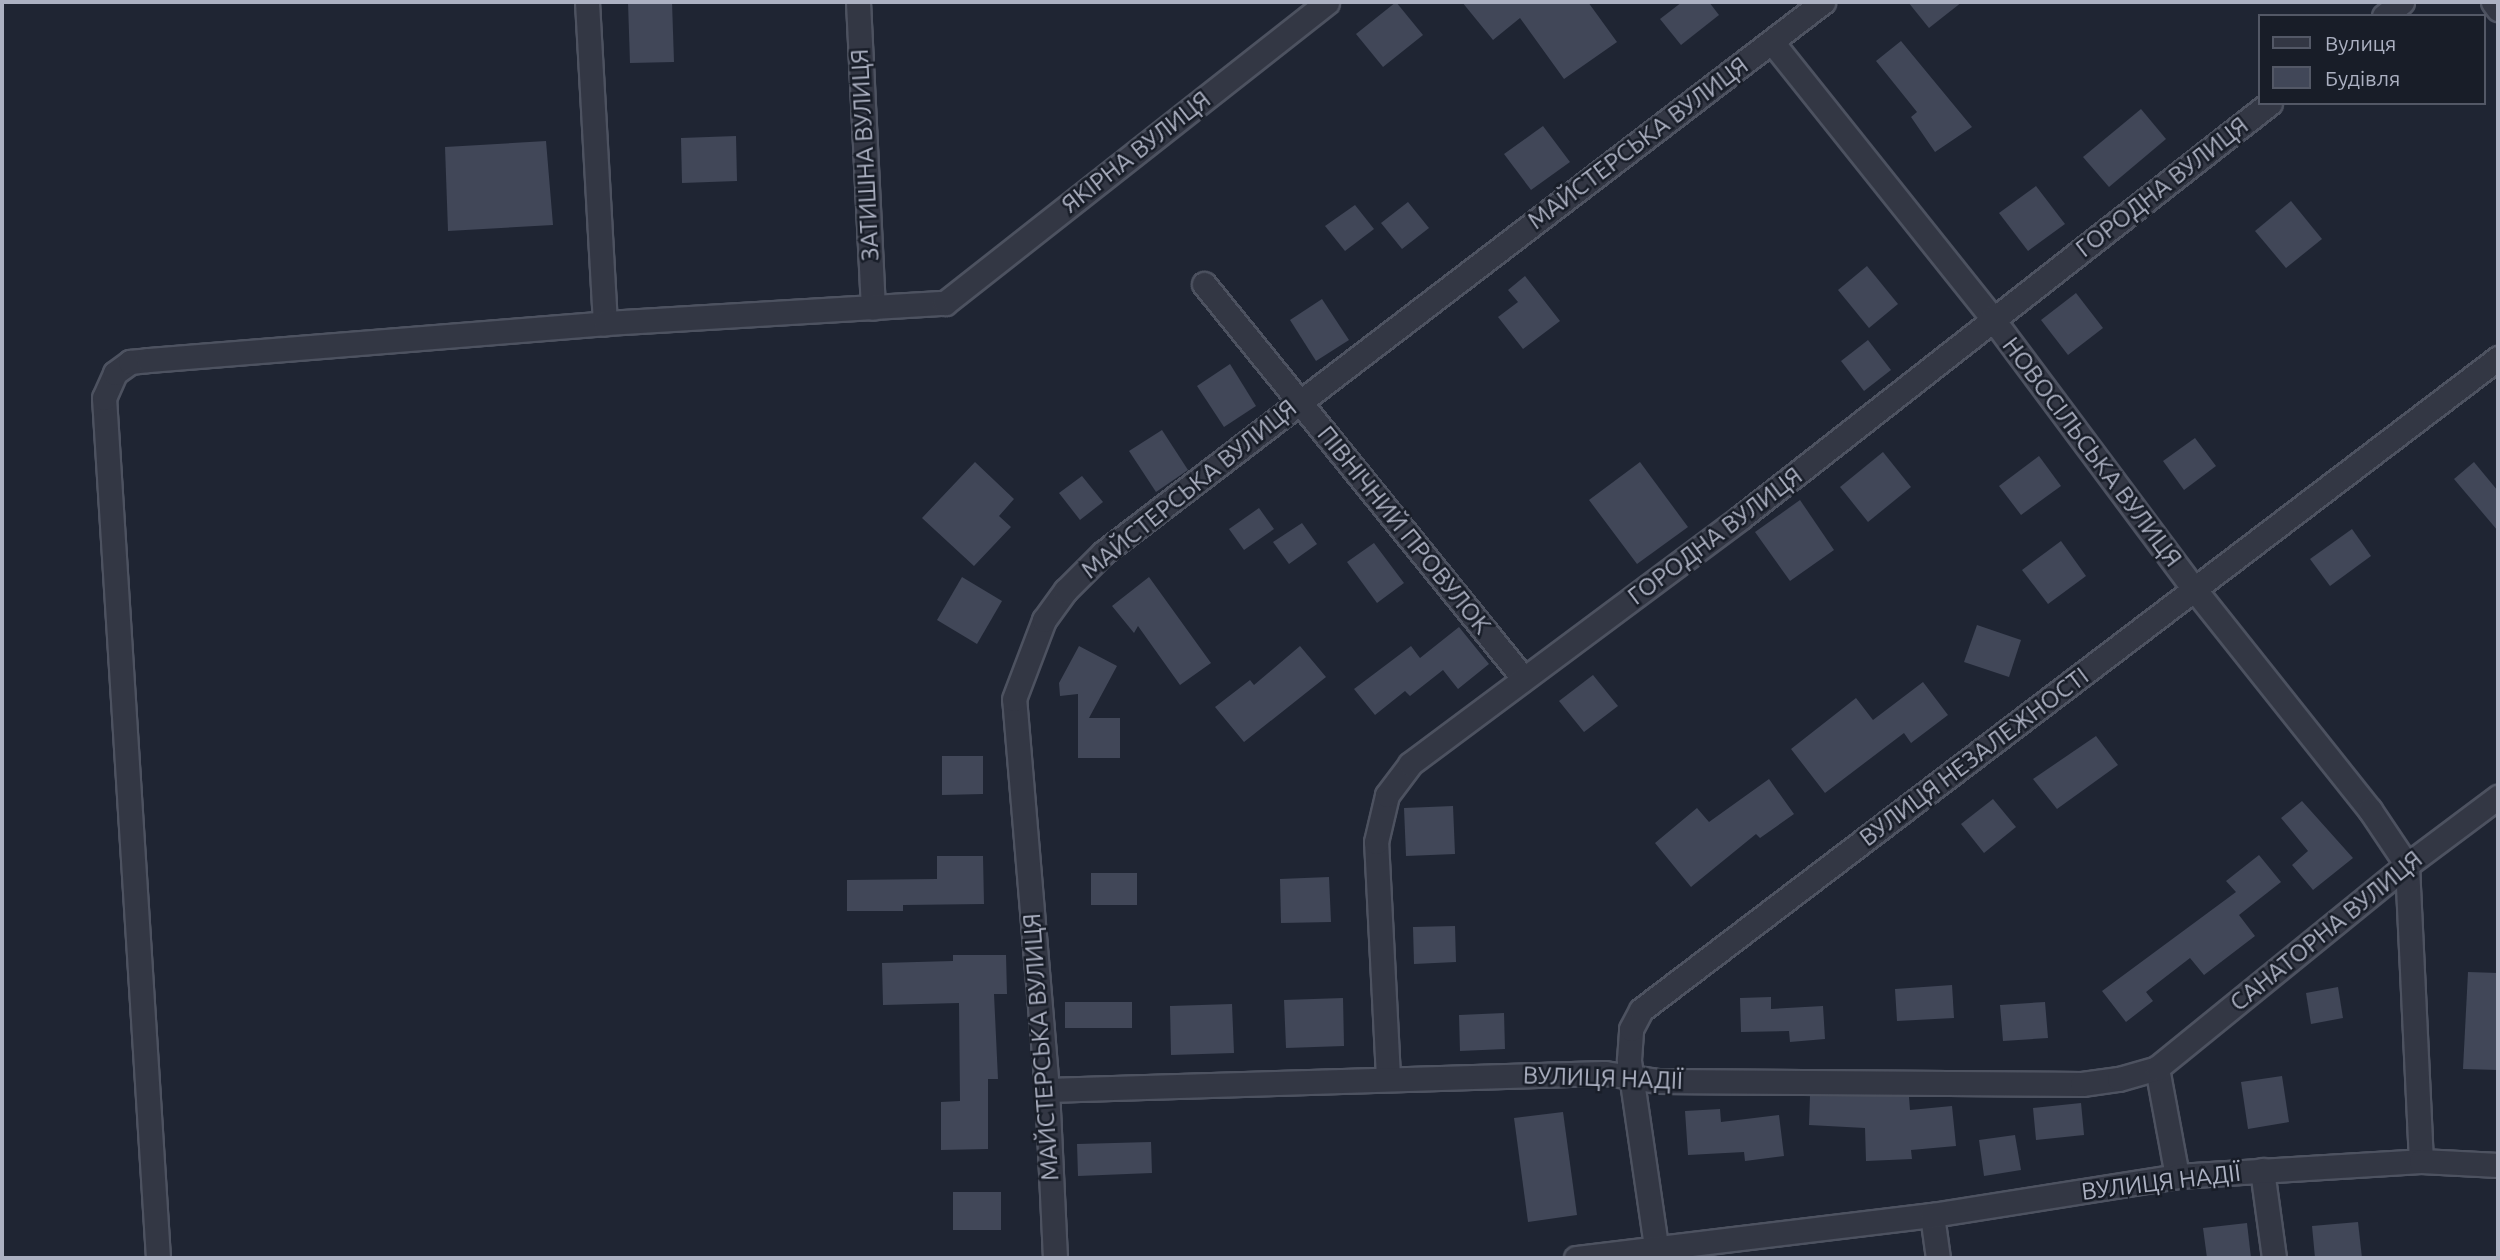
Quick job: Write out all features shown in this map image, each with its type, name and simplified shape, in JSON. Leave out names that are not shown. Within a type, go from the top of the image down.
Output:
[{"type":"street","points":[[587,2],[605,323]]},
{"type":"street","name":"ЗАТИШНА ВУЛИЦЯ","points":[[858,2],[873,308]]},
{"type":"street","name":"ЯКІРНА ВУЛИЦЯ","points":[[873,308],[945,303],[1327,2]]},
{"type":"street","name":"МАЙСТЕРСЬКА ВУЛИЦЯ","points":[[1055,1258],[1047,1090],[1014,699],[1044,620],[1066,590],[1103,553],[1299,400],[1823,2]]},
{"type":"street","points":[[2387,14],[2402,2]]},
{"type":"street","points":[[2493,2],[2498,9]]},
{"type":"street","name":"НОВОСІЛЬСЬКА ВУЛИЦЯ","points":[[1772,42],[1992,318],[2195,590],[2370,810],[2407,865]]},
{"type":"street","name":"ГОРОДНА ВУЛИЦЯ","points":[[1388,1077],[1376,842],[1379,816],[1387,795],[1410,764],[1740,519],[1992,318],[2267,105]]},
{"type":"street","name":"ПІВНІЧНИЙ ПРОВУЛОК","points":[[1205,284],[1524,679]]},
{"type":"street","points":[[158,1258],[107,386],[130,362],[148,359],[605,323],[873,308]]},
{"type":"street","name":"ВУЛИЦЯ НЕЗАЛЕЖНОСТІ","points":[[1656,1246],[1630,1075],[1631,1029],[1654,998],[2498,358]]},
{"type":"street","name":"САНАТОРНА ВУЛИЦЯ","points":[[2157,1068],[2407,865],[2498,797]]},
{"type":"street","points":[[2407,865],[2421,1161]]},
{"type":"street","points":[[2157,1068],[2177,1176]]},
{"type":"street","name":"ВУЛИЦЯ НАДІЇ","points":[[1047,1090],[1388,1077],[1630,1075],[1658,1081],[2082,1084],[2157,1068]]},
{"type":"street","name":"ВУЛИЦЯ НАДІЇ","points":[[1576,1258],[1611,1256],[1656,1246],[1932,1215],[2177,1176],[2421,1161],[2498,1165]]},
{"type":"street","points":[[2262,1170],[2274,1258]]},
{"type":"street","points":[[1932,1215],[1938,1258]]},
{"type":"building","points":[[628,2],[672,2],[674,62],[630,63]]},
{"type":"building","points":[[1396,2],[1423,35],[1383,67],[1356,34]]},
{"type":"building","points":[[1462,2],[1588,2],[1617,42],[1564,79],[1520,18],[1493,40]]},
{"type":"building","points":[[1682,2],[1709,2],[1719,15],[1681,45],[1660,19]]},
{"type":"building","points":[[1908,2],[1962,2],[1929,28]]},
{"type":"building","points":[[1901,41],[1972,127],[1935,152],[1911,117],[1917,112],[1876,61]]},
{"type":"building","points":[[2141,109],[2166,139],[2109,187],[2083,157]]},
{"type":"building","points":[[1543,126],[1570,162],[1531,190],[1504,154]]},
{"type":"building","points":[[736,136],[737,181],[682,183],[681,138]]},
{"type":"building","points":[[546,141],[553,225],[448,231],[445,147]]},
{"type":"building","points":[[2036,186],[2065,224],[2028,251],[1999,213]]},
{"type":"building","points":[[2291,201],[2322,239],[2286,268],[2255,231]]},
{"type":"building","points":[[1408,202],[1429,228],[1402,249],[1381,223]]},
{"type":"building","points":[[1355,205],[1374,229],[1345,251],[1325,226]]},
{"type":"building","points":[[1867,266],[1898,304],[1869,328],[1838,290]]},
{"type":"building","points":[[1525,276],[1560,321],[1523,349],[1498,317],[1518,302],[1508,290]]},
{"type":"building","points":[[2076,293],[2103,328],[2068,355],[2041,320]]},
{"type":"building","points":[[1322,299],[1349,340],[1316,361],[1290,320]]},
{"type":"building","points":[[1868,340],[1891,370],[1864,391],[1841,361]]},
{"type":"building","points":[[1230,364],[1256,406],[1224,427],[1197,386]]},
{"type":"building","points":[[1162,430],[1188,470],[1156,492],[1129,451]]},
{"type":"building","points":[[2195,438],[2216,466],[2184,490],[2163,461]]},
{"type":"building","points":[[1883,452],[1911,487],[1868,522],[1840,487]]},
{"type":"building","points":[[2039,456],[2061,486],[2021,515],[1999,486]]},
{"type":"building","points":[[975,462],[1014,499],[999,516],[1011,527],[974,566],[922,518]]},
{"type":"building","points":[[1640,462],[1688,527],[1637,564],[1589,500]]},
{"type":"building","points":[[2474,462],[2498,491],[2498,531],[2454,479]]},
{"type":"building","points":[[1082,476],[1103,502],[1080,520],[1059,493]]},
{"type":"building","points":[[1800,500],[1834,550],[1790,581],[1755,532]]},
{"type":"building","points":[[1259,508],[1274,529],[1244,550],[1229,529]]},
{"type":"building","points":[[1302,523],[1317,544],[1289,564],[1273,542]]},
{"type":"building","points":[[2352,529],[2371,556],[2330,586],[2310,559]]},
{"type":"building","points":[[2061,541],[2086,576],[2048,604],[2022,570]]},
{"type":"building","points":[[1374,543],[1404,583],[1377,603],[1347,562]]},
{"type":"building","points":[[962,577],[1002,601],[977,644],[937,620]]},
{"type":"building","points":[[1149,577],[1211,663],[1180,685],[1138,626],[1134,633],[1112,606]]},
{"type":"building","points":[[1977,625],[2021,640],[2009,677],[1964,662]]},
{"type":"building","points":[[1459,627],[1489,664],[1458,689],[1443,670],[1410,696],[1405,691],[1375,715],[1354,689],[1411,646],[1420,658]]},
{"type":"building","points":[[1079,646],[1117,666],[1089,718],[1120,718],[1120,758],[1078,758],[1078,694],[1060,696],[1059,683]]},
{"type":"building","points":[[1300,646],[1326,677],[1244,742],[1215,707],[1250,680],[1254,685]]},
{"type":"building","points":[[1593,675],[1618,706],[1584,732],[1559,701]]},
{"type":"building","points":[[1923,682],[1948,715],[1911,743],[1904,733],[1825,793],[1791,749],[1856,698],[1873,720]]},
{"type":"building","points":[[2096,736],[2118,765],[2057,809],[2033,779]]},
{"type":"building","points":[[942,756],[983,756],[983,794],[942,795]]},
{"type":"building","points":[[1769,779],[1794,814],[1760,838],[1756,834],[1691,887],[1655,843],[1697,808],[1709,822]]},
{"type":"building","points":[[1993,799],[2016,827],[1984,853],[1961,824]]},
{"type":"building","points":[[2302,801],[2353,858],[2313,890],[2292,865],[2308,851],[2281,818]]},
{"type":"building","points":[[1453,806],[1455,854],[1406,856],[1404,808]]},
{"type":"building","points":[[2259,855],[2281,882],[2239,915],[2255,936],[2204,975],[2190,958],[2146,992],[2153,1001],[2126,1022],[2102,991],[2236,892],[2226,881]]},
{"type":"building","points":[[937,856],[983,856],[984,904],[903,905],[903,911],[847,911],[847,880],[937,879]]},
{"type":"building","points":[[1091,873],[1137,873],[1137,905],[1091,905]]},
{"type":"building","points":[[1329,877],[1331,922],[1281,923],[1280,879]]},
{"type":"building","points":[[1455,926],[1456,962],[1414,964],[1413,927]]},
{"type":"building","points":[[953,955],[1006,955],[1007,994],[994,994],[998,1079],[988,1079],[988,1149],[941,1150],[941,1102],[960,1101],[959,1003],[883,1005],[882,963],[953,961]]},
{"type":"building","points":[[2468,972],[2498,973],[2498,1070],[2463,1069]]},
{"type":"building","points":[[1952,985],[1954,1018],[1897,1021],[1895,989]]},
{"type":"building","points":[[2338,987],[2343,1018],[2311,1024],[2306,993]]},
{"type":"building","points":[[1771,997],[1771,1009],[1823,1006],[1825,1039],[1790,1042],[1789,1031],[1741,1032],[1740,998]]},
{"type":"building","points":[[1343,998],[1344,1046],[1286,1048],[1284,1000]]},
{"type":"building","points":[[1065,1002],[1132,1002],[1132,1028],[1065,1028]]},
{"type":"building","points":[[2045,1002],[2048,1038],[2003,1041],[2000,1005]]},
{"type":"building","points":[[1232,1004],[1234,1053],[1171,1055],[1170,1006]]},
{"type":"building","points":[[1504,1013],[1505,1049],[1460,1051],[1459,1015]]},
{"type":"building","points":[[2282,1076],[2289,1122],[2248,1129],[2241,1082]]},
{"type":"building","points":[[1810,1096],[1909,1097],[1910,1110],[1952,1106],[1956,1146],[1911,1150],[1912,1159],[1866,1161],[1865,1128],[1809,1125]]},
{"type":"building","points":[[2081,1103],[2084,1135],[2036,1140],[2033,1108]]},
{"type":"building","points":[[1720,1109],[1721,1122],[1779,1115],[1784,1156],[1745,1161],[1744,1152],[1688,1155],[1685,1111]]},
{"type":"building","points":[[1563,1112],[1577,1215],[1528,1222],[1514,1118]]},
{"type":"building","points":[[2015,1135],[2021,1170],[1984,1176],[1979,1140]]},
{"type":"building","points":[[1151,1142],[1152,1173],[1078,1176],[1077,1144]]},
{"type":"building","points":[[953,1192],[1001,1192],[1001,1230],[953,1230]]},
{"type":"building","points":[[2358,1222],[2362,1258],[2315,1258],[2312,1226]]},
{"type":"building","points":[[2247,1223],[2251,1258],[2207,1258],[2203,1228]]}]
